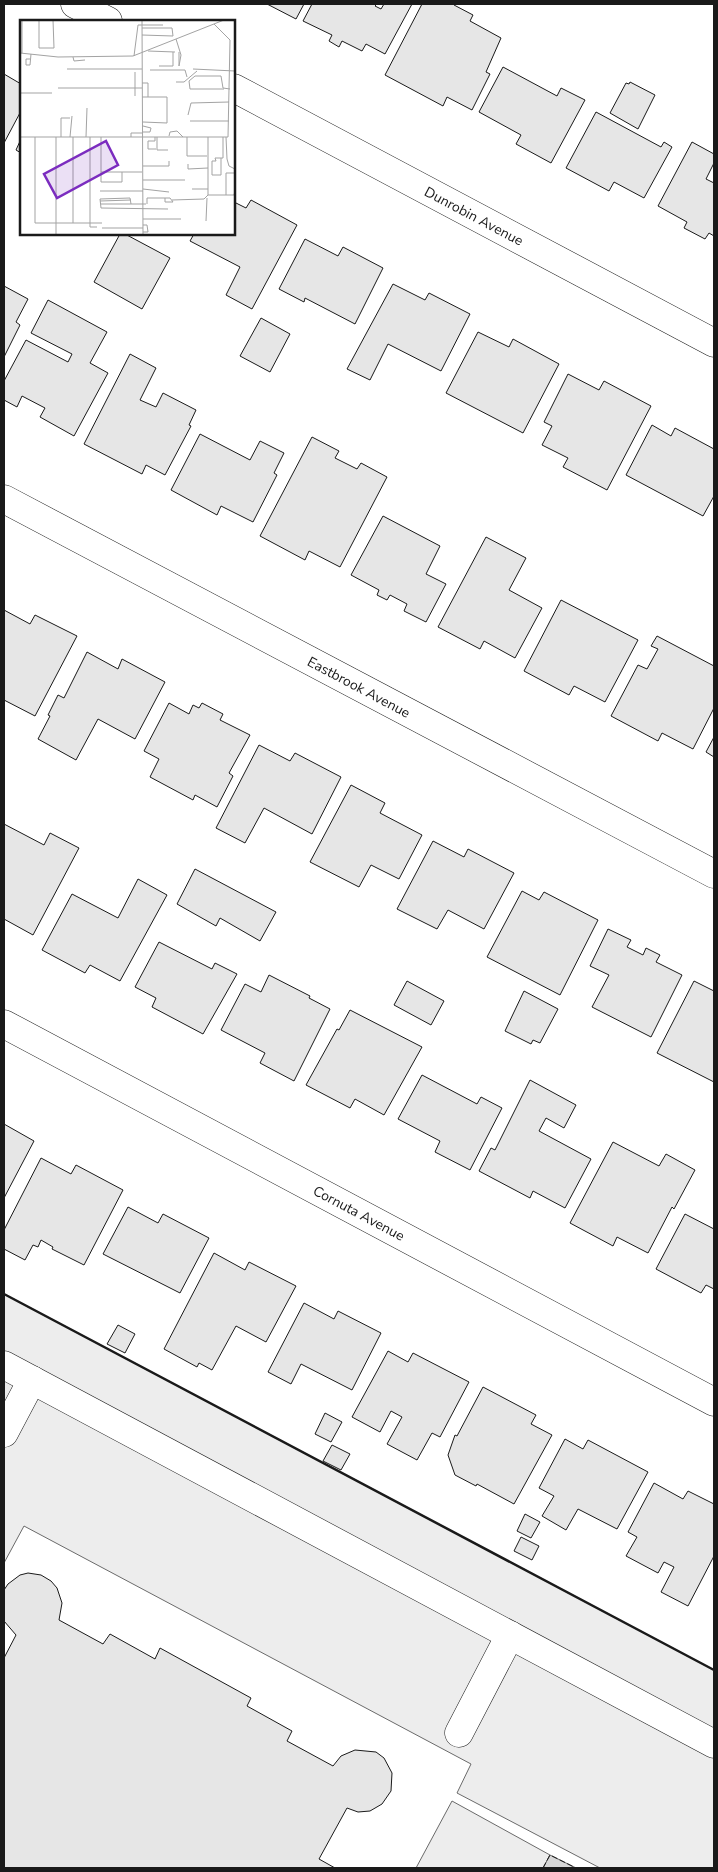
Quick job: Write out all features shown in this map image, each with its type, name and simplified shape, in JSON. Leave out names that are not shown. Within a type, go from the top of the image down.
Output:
[{"type":"street","points":[[75,4],[106,20]]},
{"type":"street","name":"Dunrobin Avenue","points":[[235,89],[714,343]]},
{"type":"street","name":"Eastbrook Avenue","points":[[4,499],[714,874]]},
{"type":"street","name":"Cornuta Avenue","points":[[4,1024],[714,1402]]},
{"type":"street","points":[[4,1365],[714,1744]]},
{"type":"street","points":[[4,1433],[32,1380]]},
{"type":"street","points":[[458,1733],[510,1635]]},
{"type":"shaded area","points":[[4,1294],[714,1670],[714,1868],[600,1868],[457,1793],[471,1764],[24,1526],[4,1563]]},
{"type":"shaded area","points":[[452,1801],[550,1855],[543,1868],[416,1868]]},
{"type":"shaded area","points":[[550,1855],[576,1868],[543,1868]]},
{"type":"building","points":[[267,4],[304,4],[296,19]]},
{"type":"building","points":[[312,4],[377,4],[375,6],[381,9],[384,4],[412,4],[385,54],[366,44],[362,51],[342,41],[339,47],[329,41],[332,35],[303,21]]},
{"type":"building","points":[[422,4],[455,4],[473,15],[470,21],[501,38],[486,72],[490,74],[472,110],[447,97],[443,106],[385,75]]},
{"type":"building","points":[[503,67],[557,96],[561,88],[585,100],[551,163],[516,144],[521,135],[479,112]]},
{"type":"building","points":[[4,74],[20,83],[20,113],[4,143]]},
{"type":"building","points":[[630,82],[655,95],[638,129],[610,113],[626,83],[629,84]]},
{"type":"building","points":[[596,112],[661,147],[664,142],[672,147],[644,198],[614,182],[609,191],[566,168]]},
{"type":"building","points":[[20,141],[20,152],[16,150]]},
{"type":"building","points":[[692,142],[714,154],[714,163],[706,179],[714,183],[714,236],[709,233],[705,239],[684,228],[687,222],[658,206]]},
{"type":"building","points":[[251,200],[297,225],[252,309],[226,295],[240,267],[190,241],[193,235],[235,235],[235,202],[246,208]]},
{"type":"building","points":[[119,235],[127,235],[170,258],[142,309],[94,282]]},
{"type":"building","points":[[305,239],[338,256],[343,247],[383,268],[355,324],[305,298],[304,302],[279,289]]},
{"type":"building","points":[[393,284],[425,300],[429,293],[470,314],[441,371],[388,344],[370,380],[347,369]]},
{"type":"building","points":[[4,286],[28,299],[16,322],[20,325],[4,357]]},
{"type":"building","points":[[48,300],[107,332],[90,363],[108,373],[74,436],[40,417],[45,408],[22,396],[17,407],[4,400],[4,381],[26,340],[68,362],[72,354],[31,333]]},
{"type":"building","points":[[261,318],[290,334],[270,372],[240,356]]},
{"type":"building","points":[[478,332],[509,347],[513,339],[559,364],[523,433],[446,393]]},
{"type":"building","points":[[130,354],[156,368],[140,400],[156,407],[163,393],[196,410],[189,425],[191,426],[165,475],[146,465],[142,474],[84,444]]},
{"type":"building","points":[[568,374],[599,390],[604,381],[651,406],[607,490],[563,467],[568,458],[542,445],[552,426],[544,422]]},
{"type":"building","points":[[652,425],[671,436],[675,428],[714,449],[714,496],[703,516],[626,475]]},
{"type":"building","points":[[200,434],[250,460],[260,441],[284,453],[274,473],[277,475],[253,522],[221,506],[217,515],[171,490]]},
{"type":"building","points":[[312,437],[339,451],[335,458],[357,469],[361,463],[387,477],[340,567],[309,551],[305,560],[260,536]]},
{"type":"building","points":[[383,516],[440,546],[426,574],[446,584],[426,622],[404,611],[407,604],[390,595],[387,600],[377,595],[379,590],[351,575]]},
{"type":"building","points":[[486,537],[526,558],[509,590],[542,608],[515,658],[484,641],[480,649],[438,627]]},
{"type":"building","points":[[561,600],[638,640],[605,702],[574,686],[569,695],[524,671]]},
{"type":"building","points":[[4,610],[30,624],[35,615],[77,636],[35,716],[4,700]]},
{"type":"building","points":[[657,636],[714,666],[714,708],[693,749],[662,733],[658,741],[611,716],[638,665],[647,669],[658,649],[651,646]]},
{"type":"building","points":[[87,652],[118,669],[122,659],[165,682],[135,739],[98,719],[76,760],[38,739],[58,695],[64,698]]},
{"type":"building","points":[[169,703],[189,714],[193,705],[199,708],[202,703],[223,714],[220,720],[250,735],[229,773],[233,776],[217,807],[195,795],[193,800],[150,777],[159,759],[144,751]]},
{"type":"building","points":[[714,737],[714,757],[706,752]]},
{"type":"building","points":[[259,745],[290,761],[295,753],[341,777],[312,834],[264,808],[245,843],[216,828]]},
{"type":"building","points":[[351,785],[385,803],[380,813],[422,835],[399,879],[371,865],[359,887],[310,862]]},
{"type":"building","points":[[4,824],[44,845],[50,833],[79,848],[33,935],[4,919]]},
{"type":"building","points":[[433,841],[464,857],[468,849],[514,873],[484,929],[448,910],[437,929],[397,909]]},
{"type":"building","points":[[195,869],[276,912],[260,941],[220,918],[216,926],[177,904]]},
{"type":"building","points":[[138,879],[167,895],[120,981],[90,965],[85,973],[42,950],[72,894],[118,918]]},
{"type":"building","points":[[522,891],[539,900],[544,892],[598,920],[560,995],[487,957]]},
{"type":"building","points":[[608,929],[631,940],[627,947],[643,955],[646,948],[660,955],[656,962],[682,975],[651,1037],[592,1007],[609,975],[590,966]]},
{"type":"building","points":[[159,942],[212,969],[215,963],[237,974],[203,1034],[152,1007],[156,998],[135,987]]},
{"type":"building","points":[[269,975],[310,996],[309,998],[330,1009],[294,1081],[260,1063],[265,1053],[221,1030],[245,984],[261,992]]},
{"type":"building","points":[[407,981],[444,1001],[431,1025],[394,1005]]},
{"type":"building","points":[[694,981],[714,991],[714,1082],[657,1053]]},
{"type":"building","points":[[524,991],[558,1009],[540,1043],[533,1040],[531,1044],[505,1031]]},
{"type":"building","points":[[350,1010],[422,1047],[384,1115],[355,1099],[350,1108],[306,1085],[337,1029],[339,1030]]},
{"type":"building","points":[[422,1075],[477,1104],[481,1097],[502,1108],[470,1170],[435,1152],[440,1141],[398,1119]]},
{"type":"building","points":[[530,1080],[576,1105],[564,1128],[546,1118],[539,1131],[591,1159],[565,1208],[533,1191],[530,1198],[479,1171],[491,1148],[495,1150]]},
{"type":"building","points":[[4,1124],[34,1141],[4,1198]]},
{"type":"building","points":[[613,1142],[659,1166],[666,1154],[695,1170],[674,1209],[672,1207],[648,1253],[617,1237],[613,1246],[570,1223]]},
{"type":"building","points":[[41,1158],[71,1174],[76,1165],[123,1190],[84,1265],[52,1249],[53,1247],[41,1240],[38,1247],[33,1245],[25,1260],[4,1249],[4,1230]]},
{"type":"building","points":[[128,1207],[158,1223],[163,1214],[209,1238],[180,1293],[103,1254]]},
{"type":"building","points":[[685,1214],[714,1229],[714,1289],[706,1285],[701,1293],[656,1269]]},
{"type":"building","points":[[214,1253],[245,1270],[249,1262],[296,1286],[266,1342],[236,1326],[212,1370],[199,1363],[197,1367],[164,1349]]},
{"type":"building","points":[[304,1303],[334,1319],[338,1311],[381,1333],[352,1390],[301,1364],[291,1384],[268,1372]]},
{"type":"building","points":[[118,1325],[135,1334],[125,1353],[107,1344]]},
{"type":"building","points":[[388,1351],[408,1362],[413,1353],[469,1382],[440,1437],[432,1433],[417,1460],[387,1444],[402,1417],[391,1411],[380,1432],[352,1417]]},
{"type":"building","points":[[483,1387],[536,1415],[531,1424],[552,1435],[514,1504],[477,1484],[476,1486],[455,1475],[448,1455],[455,1435],[457,1436]]},
{"type":"building","points":[[325,1413],[342,1422],[331,1442],[315,1434]]},
{"type":"building","points":[[565,1439],[583,1449],[588,1440],[648,1472],[617,1529],[578,1509],[566,1530],[542,1516],[554,1496],[539,1488]]},
{"type":"building","points":[[332,1445],[350,1454],[341,1470],[323,1461]]},
{"type":"building","points":[[654,1483],[683,1499],[688,1491],[714,1504],[714,1556],[688,1606],[661,1592],[674,1567],[664,1562],[658,1573],[626,1556],[637,1537],[628,1532]]},
{"type":"building","points":[[525,1514],[540,1522],[531,1538],[517,1531]]},
{"type":"building","points":[[521,1537],[539,1546],[532,1560],[514,1551]]},
{"type":"building","points":[[28,1573],[41,1575],[51,1581],[57,1588],[62,1603],[59,1620],[103,1644],[110,1634],[155,1659],[160,1648],[251,1698],[247,1706],[292,1731],[287,1741],[333,1766],[341,1756],[355,1750],[376,1752],[384,1758],[392,1773],[391,1791],[382,1804],[370,1811],[358,1812],[347,1808],[319,1859],[335,1868],[4,1868],[4,1658],[16,1635],[4,1621],[4,1590],[8,1584],[20,1575]]},
{"type":"fence","points":[[543,1868],[550,1855],[576,1868]]},
{"type":"wall","points":[[4,1294],[714,1670]]}]
